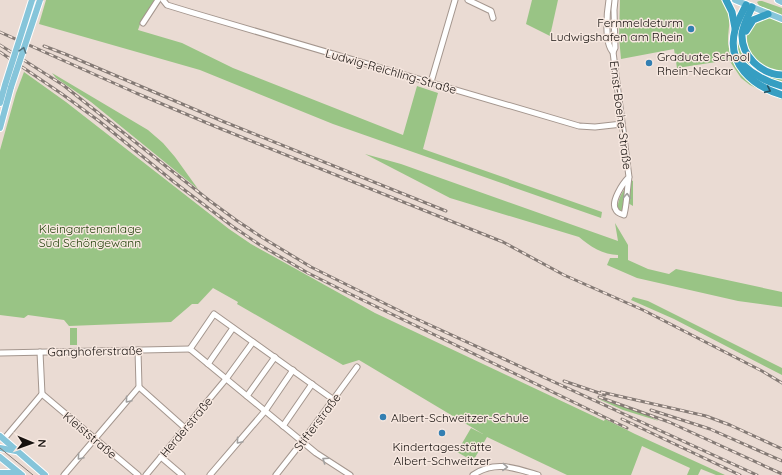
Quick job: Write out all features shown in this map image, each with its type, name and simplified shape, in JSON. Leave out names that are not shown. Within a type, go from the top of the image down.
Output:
[{"type":"highway","points":[[726,0],[740,24],[747,55],[752,61],[767,72],[782,75]]},
{"type":"highway","points":[[751,2],[740,24],[733,46],[743,71],[749,78],[764,88],[782,95]]},
{"type":"highway","points":[[740,24],[768,14]]},
{"type":"highway","points":[[738,60],[763,80],[782,86]]},
{"type":"main road","points":[[0,128],[8,86],[32,0]]},
{"type":"main road","points":[[0,103],[8,86],[40,0]]},
{"type":"main road","points":[[735,0],[751,2],[768,14],[782,19]]},
{"type":"main road","points":[[778,0],[782,2]]},
{"type":"main road","points":[[2,438],[45,475]]},
{"type":"main road","points":[[0,448],[18,451]]},
{"type":"main road","points":[[0,457],[21,474]]},
{"type":"main road","points":[[0,473],[21,474]]},
{"type":"street","points":[[143,23],[158,0]]},
{"type":"street","name":"Ludwig-Reichling-Straße","points":[[163,0],[167,5],[190,12],[579,126],[596,127],[622,124]]},
{"type":"street","points":[[431,82],[455,0]]},
{"type":"street","points":[[468,0],[491,11],[493,18]]},
{"type":"street","name":"Ernst-Boehe-Straße","points":[[608,0],[608,33],[610,49],[613,52]]},
{"type":"street","name":"Ernst-Boehe-Straße","points":[[615,0],[615,48],[613,52],[629,177],[626,198],[627,205],[624,215],[617,212],[615,209],[614,200],[629,177]]},
{"type":"street","points":[[334,400],[214,314],[190,348],[302,442],[350,475]]},
{"type":"street","points":[[208,364],[233,328]]},
{"type":"street","name":"Herderstraße","points":[[146,475],[226,379],[253,342]]},
{"type":"street","name":"Ganghoferstraße","points":[[0,353],[190,348]]},
{"type":"street","points":[[64,475],[139,387],[138,350]]},
{"type":"street","points":[[2,438],[42,394],[40,352]]},
{"type":"street","points":[[247,396],[275,357]]},
{"type":"street","name":"Stifterstraße","points":[[276,475],[334,400],[357,367]]},
{"type":"street","points":[[210,475],[265,411],[293,370]]},
{"type":"street","points":[[283,426],[312,384]]},
{"type":"street","points":[[139,387],[185,428]]},
{"type":"street","name":"Kleiststraße","points":[[42,394],[138,475]]},
{"type":"street","points":[[161,457],[182,475]]},
{"type":"street","points":[[473,475],[489,467],[510,467],[538,475]]},
{"type":"green space","points":[[46,0],[155,0],[140,24],[138,30],[182,43],[233,68],[403,135],[417,86],[438,93],[423,149],[602,212],[601,218],[333,124],[200,70],[39,24]]},
{"type":"green space","points":[[532,0],[558,0],[550,36],[526,24]]},
{"type":"green space","points":[[620,0],[721,0],[728,10],[728,41],[733,60],[737,67],[752,83],[772,95],[782,98],[782,100],[750,85],[741,78],[729,60],[677,68],[674,49],[621,59],[619,37]]},
{"type":"green space","points":[[759,1],[782,8],[782,16],[761,8],[757,2]]},
{"type":"green space","points":[[748,10],[738,36],[742,52],[746,59],[759,71],[774,78],[782,79],[782,83],[756,73],[740,55],[736,44],[738,27]]},
{"type":"green space","points":[[769,17],[782,22],[782,73],[775,72],[759,64],[748,48],[747,36],[750,26],[757,20]]},
{"type":"green space","name":"Kleingartenanlage Süd Schöngewann","points":[[24,72],[66,102],[229,229],[251,244],[375,313],[604,421],[605,419],[725,475],[716,475],[701,469],[698,475],[687,475],[690,468],[642,446],[631,475],[567,475],[487,437],[473,461],[457,452],[471,428],[483,434],[359,360],[343,365],[237,304],[238,302],[213,288],[198,304],[192,304],[171,322],[69,326],[64,320],[28,315],[24,318],[0,315],[0,150],[16,93]]},
{"type":"green space","points":[[52,73],[148,130],[163,143],[175,157],[198,189],[91,102],[56,78]]},
{"type":"green space","points":[[365,154],[401,164],[618,241],[615,223],[628,245],[628,260],[648,269],[669,274],[676,269],[782,292],[782,307],[738,301],[637,278],[607,265],[610,258],[618,258],[618,255],[613,255],[597,249],[587,244],[579,237],[450,198]]},
{"type":"green space","points":[[631,180],[633,181],[633,206],[628,203]]},
{"type":"green space","points":[[626,187],[623,210],[621,211],[618,210],[618,204]]},
{"type":"green space","points":[[633,297],[648,301],[782,368],[782,375],[674,319],[631,300]]},
{"type":"green space","points":[[70,328],[77,328],[77,345],[70,345]]},
{"type":"green space","points":[[596,398],[640,412],[659,421],[623,410]]},
{"type":"tram line","points":[[0,448],[33,475]]},
{"type":"railway","points":[[0,32],[136,93],[219,128],[503,242],[564,275],[643,310],[762,371],[782,383]]},
{"type":"railway","points":[[0,45],[63,85],[236,220],[311,267],[408,315],[757,475]]},
{"type":"railway","points":[[44,46],[222,121],[446,211]]},
{"type":"railway","points":[[0,52],[99,121],[174,182],[232,226],[260,245],[308,273],[342,290],[627,428]]},
{"type":"railway","points":[[564,381],[605,395]]},
{"type":"railway","points":[[601,392],[706,416],[730,425],[782,449]]},
{"type":"railway","points":[[599,397],[669,422],[782,474]]},
{"type":"railway","points":[[651,410],[710,429],[782,461]]},
{"type":"railway","points":[[622,419],[740,475]]},
{"type":"place","name":"Fernmeldeturm Ludwigshafen am Rhein","points":[[691,29]]},
{"type":"place","name":"Graduate School Rhein-Neckar","points":[[649,63]]},
{"type":"place","name":"Albert-Schweitzer-Schule","points":[[383,417]]},
{"type":"place","name":"Kindertagesstätte Albert-Schweitzer","points":[[442,433]]}]
